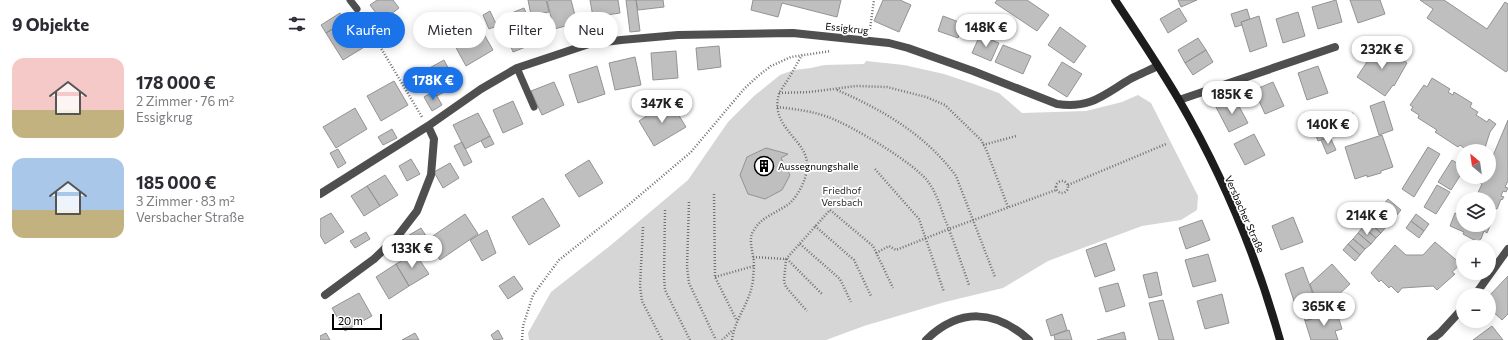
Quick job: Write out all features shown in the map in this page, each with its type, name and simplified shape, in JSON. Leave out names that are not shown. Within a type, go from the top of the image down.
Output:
[{"type":"main road","name":"Versbacher Straße","points":[[1116,0],[1179,100],[1211,161],[1250,248],[1269,299],[1280,340]]},
{"type":"street","name":"Essigkrug","points":[[320,194],[428,126],[481,89],[517,68],[589,44],[678,35],[768,33],[793,33],[868,40],[908,48],[1057,104],[1071,106],[1085,104],[1103,97],[1131,79],[1158,66]]},
{"type":"street","points":[[1179,100],[1335,47]]},
{"type":"street","points":[[325,295],[374,259],[397,237],[417,212],[431,175],[434,139],[428,126]]},
{"type":"street","points":[[1480,288],[1508,249]]},
{"type":"street","points":[[926,340],[944,325],[957,319],[980,316],[990,318],[1007,325],[1029,340]]},
{"type":"street","points":[[1431,340],[1440,333],[1456,316]]},
{"type":"lane","points":[[350,0],[358,9]]},
{"type":"lane","points":[[517,68],[534,107]]},
{"type":"path","points":[[868,40],[874,0]]},
{"type":"path","points":[[358,9],[428,126]]},
{"type":"path","points":[[522,340],[523,326],[533,295],[559,260],[626,207],[691,152],[744,89],[758,76],[778,63],[791,57],[833,50],[844,38]]},
{"type":"path","points":[[732,340],[733,330],[748,302],[753,283],[754,266],[751,237],[754,230],[765,218],[791,202],[802,186],[807,167],[805,152],[785,128],[777,107],[779,93],[802,55]]},
{"type":"path","points":[[779,93],[810,92],[856,86],[887,87],[926,97],[945,105],[976,135],[983,145],[1008,207]]},
{"type":"path","points":[[837,89],[889,115],[909,128],[948,165],[956,176],[994,277]]},
{"type":"path","points":[[777,107],[803,110],[828,117],[863,135],[914,168],[928,182],[937,200],[969,285]]},
{"type":"path","points":[[983,145],[1016,136]]},
{"type":"path","points":[[1068,185],[1166,144]]},
{"type":"path","points":[[875,169],[919,219],[944,292]]},
{"type":"path","points":[[1056,190],[1057,183],[1060,181],[1066,182],[1068,185]]},
{"type":"path","points":[[1056,190],[1059,193],[1064,193],[1068,189],[1068,185]]},
{"type":"path","points":[[876,253],[889,246],[896,250],[1056,190]]},
{"type":"path","points":[[714,194],[715,277],[737,322]]},
{"type":"path","points":[[689,202],[687,267],[689,283],[716,340]]},
{"type":"path","points":[[665,210],[665,290],[690,340]]},
{"type":"path","points":[[807,311],[786,287],[784,281],[786,259],[830,210],[872,246],[893,288]]},
{"type":"path","points":[[815,226],[854,260],[871,296]]},
{"type":"path","points":[[643,227],[640,286],[642,301],[662,340]]},
{"type":"path","points":[[800,244],[840,279],[851,302]]},
{"type":"path","points":[[753,257],[786,259],[822,294]]},
{"type":"path","points":[[715,277],[754,266]]},
{"type":"path","points":[[722,340],[733,330]]},
{"type":"green space","name":"Friedhof Versbach","points":[[866,61],[904,65],[944,74],[971,83],[999,93],[1022,113],[1086,111],[1122,102],[1138,95],[1151,103],[1198,196],[1197,210],[1181,220],[1142,226],[1048,261],[1003,288],[945,302],[864,326],[826,340],[529,340],[528,333],[551,292],[611,245],[688,180],[728,122],[754,96],[780,75],[794,70],[824,65],[864,64]]},
{"type":"building","points":[[377,0],[393,0],[399,8],[394,12],[375,12],[370,5]]},
{"type":"building","points":[[528,0],[546,0],[549,12],[530,12]]},
{"type":"building","points":[[571,0],[574,12],[564,12],[564,26],[556,28],[556,12],[550,12],[547,1]]},
{"type":"building","points":[[590,0],[618,0],[620,13],[592,12]]},
{"type":"building","points":[[626,0],[636,0],[640,31],[630,32]]},
{"type":"building","points":[[636,0],[663,0],[664,7],[638,10]]},
{"type":"building","points":[[753,0],[841,0],[837,17],[782,3],[778,17],[751,10]]},
{"type":"building","points":[[883,0],[900,0],[911,5],[899,32],[874,21]]},
{"type":"building","points":[[997,0],[1027,0],[1049,15],[1037,31],[995,3]]},
{"type":"building","points":[[1178,0],[1197,0],[1181,7]]},
{"type":"building","points":[[1336,0],[1342,22],[1318,29],[1312,7]]},
{"type":"building","points":[[1350,0],[1380,0],[1385,14],[1358,23]]},
{"type":"building","points":[[1420,0],[1444,0],[1487,29],[1505,2],[1508,4],[1508,70],[1506,72],[1427,18],[1433,9]]},
{"type":"building","points":[[524,8],[526,12],[514,12]]},
{"type":"building","points":[[1179,8],[1187,21],[1168,33],[1160,19]]},
{"type":"building","points":[[1247,9],[1250,19],[1241,22],[1242,25],[1235,27],[1231,14]]},
{"type":"building","points":[[490,11],[494,20],[494,27],[489,29],[486,22],[486,13]]},
{"type":"building","points":[[1298,12],[1305,36],[1283,43],[1276,19]]},
{"type":"building","points":[[943,16],[964,24],[958,38],[938,31]]},
{"type":"building","points":[[1259,16],[1267,46],[1250,52],[1241,22]]},
{"type":"building","points":[[332,18],[332,29],[326,33],[321,25]]},
{"type":"building","points":[[1060,27],[1086,46],[1074,63],[1048,45]]},
{"type":"building","points":[[332,29],[332,43],[326,33]]},
{"type":"building","points":[[980,35],[999,43],[991,61],[972,53]]},
{"type":"building","points":[[486,38],[493,50],[466,66],[456,48],[486,48]]},
{"type":"building","points":[[1198,38],[1206,50],[1185,63],[1178,50]]},
{"type":"building","points":[[1379,44],[1407,63],[1394,86],[1393,85],[1385,96],[1357,77]]},
{"type":"building","points":[[1003,45],[1031,56],[1023,74],[995,62]]},
{"type":"building","points":[[719,46],[721,67],[698,70],[696,48]]},
{"type":"building","points":[[335,48],[363,48],[343,60]]},
{"type":"building","points":[[511,48],[523,48],[513,52]]},
{"type":"building","points":[[1206,50],[1213,62],[1193,75],[1185,63]]},
{"type":"building","points":[[676,51],[678,78],[653,80],[651,53]]},
{"type":"building","points":[[635,57],[641,85],[615,90],[609,63]]},
{"type":"building","points":[[444,60],[457,85],[437,96],[424,71]]},
{"type":"building","points":[[1062,62],[1082,74],[1067,97],[1048,85]]},
{"type":"building","points":[[597,66],[605,94],[578,103],[569,75]]},
{"type":"building","points":[[1318,66],[1328,93],[1307,100],[1298,73]]},
{"type":"building","points":[[1432,78],[1450,89],[1448,92],[1453,95],[1454,92],[1472,103],[1470,107],[1478,112],[1476,115],[1487,122],[1489,119],[1496,124],[1490,132],[1486,144],[1456,144],[1456,146],[1435,132],[1437,130],[1418,118],[1419,115],[1411,110],[1413,107],[1410,105],[1424,85],[1427,87]]},
{"type":"building","points":[[394,81],[408,105],[381,121],[367,96]]},
{"type":"building","points":[[554,82],[564,105],[542,115],[531,91]]},
{"type":"building","points":[[1273,82],[1284,106],[1265,114],[1254,90]]},
{"type":"building","points":[[434,91],[442,105],[432,111],[424,97]]},
{"type":"building","points":[[1234,97],[1248,123],[1229,132],[1216,107]]},
{"type":"building","points":[[513,101],[523,124],[503,133],[493,110]]},
{"type":"building","points":[[670,101],[686,127],[654,146],[639,121]]},
{"type":"building","points":[[1384,101],[1393,130],[1379,135],[1370,106]]},
{"type":"building","points":[[355,108],[367,129],[336,148],[323,127]]},
{"type":"building","points":[[478,113],[490,136],[465,149],[453,125]]},
{"type":"building","points":[[1353,113],[1357,125],[1329,134],[1330,137],[1318,141],[1312,125]]},
{"type":"building","points":[[1508,120],[1508,181],[1505,187],[1508,188],[1506,192],[1503,191],[1501,196],[1504,197],[1502,200],[1501,199],[1497,209],[1496,192],[1478,192],[1482,184],[1496,184],[1496,148]]},
{"type":"building","points":[[392,129],[397,138],[383,145],[378,137]]},
{"type":"building","points":[[1254,134],[1265,155],[1245,165],[1234,144]]},
{"type":"building","points":[[1382,135],[1393,167],[1381,171],[1381,173],[1355,179],[1345,147]]},
{"type":"building","points":[[490,136],[494,144],[485,148],[481,141]]},
{"type":"building","points":[[1330,137],[1336,150],[1327,154],[1321,140]]},
{"type":"building","points":[[462,142],[472,162],[464,166],[454,146]]},
{"type":"building","points":[[1428,147],[1440,154],[1414,197],[1402,189]]},
{"type":"building","name":"Aussegnungshalle","points":[[766,148],[788,154],[781,158],[790,175],[782,190],[765,199],[748,194],[740,175],[747,157]]},
{"type":"building","points":[[338,149],[346,163],[338,168],[330,153]]},
{"type":"building","points":[[411,159],[420,174],[407,181],[399,166]]},
{"type":"building","points":[[589,160],[603,183],[579,197],[565,175]]},
{"type":"building","points":[[1452,160],[1456,163],[1456,182],[1451,190],[1438,182]]},
{"type":"building","points":[[450,163],[459,178],[443,188],[434,172]]},
{"type":"building","points":[[385,175],[398,195],[380,206],[367,186]]},
{"type":"building","points":[[1437,185],[1450,192],[1436,214],[1424,207]]},
{"type":"building","points":[[367,186],[380,206],[364,216],[351,196]]},
{"type":"building","points":[[543,198],[560,226],[529,245],[512,217]]},
{"type":"building","points":[[1388,199],[1401,210],[1396,216],[1383,205]]},
{"type":"building","points":[[1383,205],[1396,216],[1391,221],[1378,210]]},
{"type":"building","points":[[1378,210],[1391,221],[1386,227],[1374,216]]},
{"type":"building","points":[[331,213],[344,232],[325,244],[320,235],[320,219]]},
{"type":"building","points":[[1456,213],[1456,229],[1450,226]]},
{"type":"building","points":[[465,214],[478,234],[440,260],[427,240]]},
{"type":"building","points":[[1416,214],[1429,224],[1424,231],[1411,221]]},
{"type":"building","points":[[1374,216],[1386,227],[1381,233],[1368,222]]},
{"type":"building","points":[[1293,217],[1303,242],[1281,250],[1272,226]]},
{"type":"building","points":[[1202,220],[1210,240],[1186,249],[1179,228]]},
{"type":"building","points":[[1411,221],[1424,231],[1419,238],[1406,228]]},
{"type":"building","points":[[1368,222],[1381,233],[1376,238],[1363,227]]},
{"type":"building","points":[[1363,227],[1376,238],[1371,244],[1358,233]]},
{"type":"building","points":[[421,228],[428,239],[412,248],[406,237]]},
{"type":"building","points":[[487,230],[496,253],[482,261],[470,240]]},
{"type":"building","points":[[366,232],[370,239],[355,248],[350,241]]},
{"type":"building","points":[[1464,232],[1484,232],[1480,240],[1474,240],[1463,234]]},
{"type":"building","points":[[1358,233],[1371,244],[1365,249],[1353,239]]},
{"type":"building","points":[[1353,239],[1365,249],[1360,255],[1348,244]]},
{"type":"building","points":[[1435,242],[1456,260],[1456,268],[1452,272],[1455,274],[1437,290],[1433,286],[1402,288],[1398,293],[1391,286],[1389,288],[1381,280],[1379,282],[1371,273],[1395,245],[1406,255],[1423,255]]},
{"type":"building","points":[[1106,243],[1115,270],[1095,277],[1086,250]]},
{"type":"building","points":[[1348,244],[1360,255],[1355,261],[1343,250]]},
{"type":"building","points":[[415,253],[429,274],[409,286],[396,264]]},
{"type":"building","points":[[1208,254],[1216,281],[1193,287],[1185,260]]},
{"type":"building","points":[[396,264],[409,286],[389,299],[376,277]]},
{"type":"building","points":[[1332,264],[1350,284],[1320,312],[1310,284]]},
{"type":"building","points":[[1303,267],[1315,300],[1296,307],[1285,274]]},
{"type":"building","points":[[1157,272],[1162,295],[1149,298],[1143,275]]},
{"type":"building","points":[[514,276],[523,289],[508,299],[499,286]]},
{"type":"building","points":[[1508,276],[1508,314],[1502,320],[1496,314],[1496,289]]},
{"type":"building","points":[[1118,283],[1125,306],[1106,312],[1099,288]]},
{"type":"building","points":[[359,293],[372,316],[345,331],[332,308]]},
{"type":"building","points":[[1222,294],[1229,323],[1205,329],[1197,301]]},
{"type":"building","points":[[1163,300],[1174,340],[1159,340],[1149,303]]},
{"type":"building","points":[[1315,300],[1321,316],[1305,321],[1300,306]]},
{"type":"building","points":[[1330,313],[1330,315],[1337,313],[1342,329],[1335,331],[1338,340],[1311,340],[1305,321]]},
{"type":"building","points":[[1062,314],[1067,330],[1051,336],[1046,320]]},
{"type":"building","points":[[1489,328],[1494,328],[1503,340],[1473,340]]},
{"type":"building","points":[[498,330],[503,339],[494,340],[491,335]]},
{"type":"building","points":[[1069,330],[1072,340],[1055,340],[1054,335]]},
{"type":"building","points":[[1124,332],[1126,340],[1097,340]]},
{"type":"building","points":[[326,333],[330,340],[320,340],[320,336]]},
{"type":"building","points":[[415,333],[419,340],[402,340]]},
{"type":"place","name":"Aussegnungshalle","points":[[764,166]]}]
